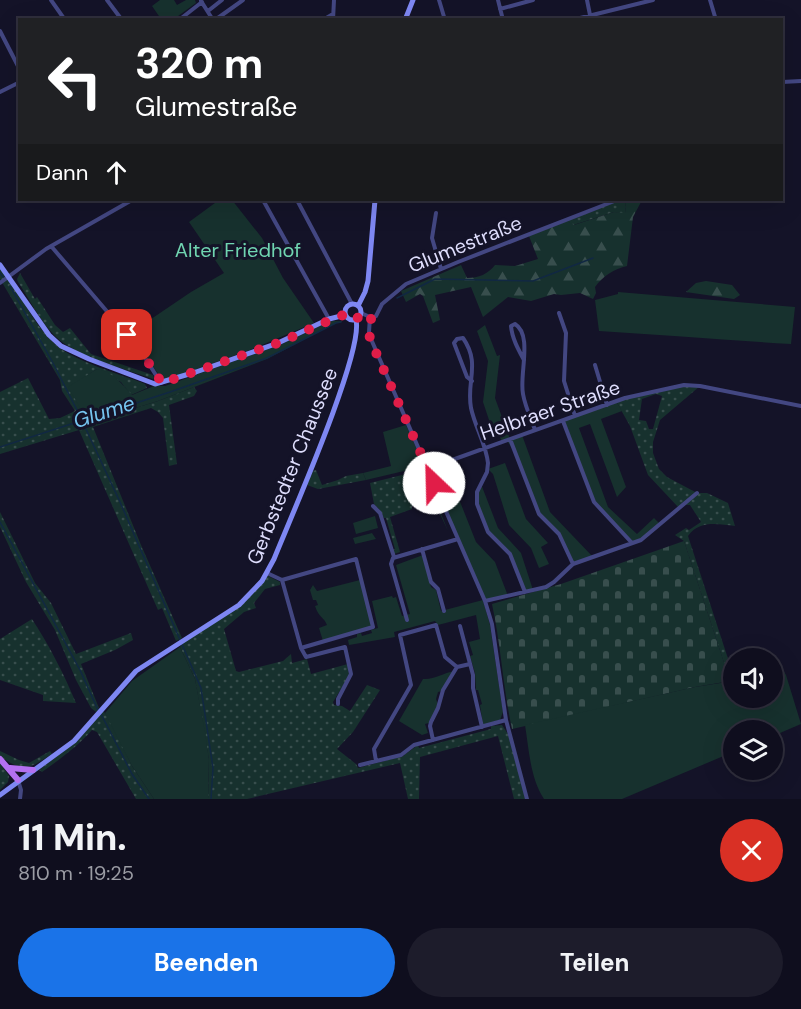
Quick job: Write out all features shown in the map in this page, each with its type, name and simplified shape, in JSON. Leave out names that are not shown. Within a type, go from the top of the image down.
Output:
[{"type":"main road","points":[[406,18],[412,0]]},
{"type":"main road","points":[[358,306],[351,304],[345,309],[345,315],[349,319],[356,320],[361,313],[358,306],[368,281],[375,201]]},
{"type":"main road","points":[[0,265],[49,335],[65,348],[155,384],[278,343],[329,319],[345,315]]},
{"type":"main road","name":"Gerbstedter Chaussee","points":[[0,795],[74,741],[136,671],[239,604],[267,573],[336,403],[356,333],[356,320]]},
{"type":"main road","points":[[0,759],[18,780]]},
{"type":"main road","points":[[9,768],[33,770]]},
{"type":"street","points":[[51,0],[64,18]]},
{"type":"street","points":[[107,0],[120,18]]},
{"type":"street","points":[[208,11],[222,0]]},
{"type":"street","points":[[217,18],[243,0]]},
{"type":"street","points":[[333,17],[334,0]]},
{"type":"street","points":[[439,0],[444,18]]},
{"type":"street","points":[[498,0],[502,18]]},
{"type":"street","points":[[500,9],[533,0]]},
{"type":"street","points":[[587,0],[591,17],[652,0]]},
{"type":"street","points":[[711,0],[716,18]]},
{"type":"street","points":[[181,18],[201,1],[213,18]]},
{"type":"street","points":[[0,31],[18,66]]},
{"type":"street","points":[[783,82],[801,81]]},
{"type":"street","points":[[0,92],[18,83]]},
{"type":"street","points":[[1,283],[51,246],[130,201]]},
{"type":"street","points":[[264,201],[329,319]]},
{"type":"street","points":[[298,201],[351,304]]},
{"type":"street","name":"Glumestraße","points":[[371,319],[376,315],[381,304],[397,290],[441,269],[614,201]]},
{"type":"street","points":[[436,213],[432,238],[441,269]]},
{"type":"street","points":[[51,246],[140,350],[162,383]]},
{"type":"street","points":[[361,313],[371,319],[370,339],[485,602],[492,624],[506,720],[527,799]]},
{"type":"street","points":[[559,313],[566,333],[564,381],[575,416]]},
{"type":"street","points":[[524,360],[511,331],[511,326],[515,324],[519,326],[524,336],[524,360],[522,392],[535,430]]},
{"type":"street","points":[[472,381],[467,378],[454,343],[457,339],[463,338],[474,366],[471,409],[485,448],[488,467],[477,492],[477,504],[488,532],[510,554],[525,592]]},
{"type":"street","points":[[596,365],[608,405]]},
{"type":"street","name":"Helbraer Straße","points":[[428,469],[625,398],[684,385],[700,386],[801,406]]},
{"type":"street","points":[[563,421],[594,502],[632,543]]},
{"type":"street","points":[[510,439],[540,514],[560,534],[573,564]]},
{"type":"street","points":[[485,602],[550,585],[573,564],[641,540],[697,494]]},
{"type":"street","points":[[373,506],[380,513],[393,558],[391,564],[407,620]]},
{"type":"street","points":[[393,558],[458,539]]},
{"type":"street","points":[[422,549],[431,582],[438,590],[444,611]]},
{"type":"street","points":[[267,573],[282,580],[356,559],[373,627],[301,648]]},
{"type":"street","points":[[282,580],[301,648],[306,657],[345,647],[351,674],[338,699],[338,704]]},
{"type":"street","points":[[376,761],[374,749],[411,685],[400,635],[436,625],[445,658],[457,667]]},
{"type":"street","points":[[460,626],[471,664],[473,688],[482,727]]},
{"type":"street","points":[[433,740],[431,722],[443,690],[457,667],[471,664]]},
{"type":"street","points":[[360,765],[401,755],[414,745],[506,720]]},
{"type":"street","points":[[18,780],[21,790],[20,799]]},
{"type":"green space","points":[[160,0],[174,0],[177,5],[186,0],[195,0],[196,3],[175,18],[160,18],[152,6]]},
{"type":"green space","name":"Alter Friedhof","points":[[218,201],[233,201],[262,238],[283,278],[314,323],[250,350],[166,380],[162,379],[129,334],[191,292],[224,273],[189,222]]},
{"type":"green space","points":[[617,201],[625,201],[626,214],[614,212],[573,225],[567,221]]},
{"type":"green space","points":[[625,201],[641,201],[633,217],[627,266],[613,271],[602,280],[595,287],[596,293],[593,299],[580,293],[554,294],[531,301],[508,297],[483,317],[471,287],[435,295],[440,320],[433,323],[423,296],[420,294],[406,302],[401,291],[461,265],[467,278],[471,278],[486,273],[495,265],[515,266],[538,259],[529,236],[567,221],[574,225],[614,212],[626,213]]},
{"type":"green space","points":[[0,268],[40,327],[55,344],[73,356],[145,384],[147,388],[131,395],[121,382],[97,369],[85,377],[82,411],[79,412],[84,424],[194,387],[197,391],[194,396],[169,405],[177,464],[169,466],[163,418],[151,408],[93,427],[182,638],[176,641],[162,608],[158,610],[79,430],[0,454],[0,392],[28,378],[49,419],[60,418],[75,411],[62,391],[60,380],[0,279]]},
{"type":"green space","points":[[20,273],[35,299],[37,297],[55,325],[63,332],[70,328],[91,354],[153,375],[154,378],[75,350],[55,336],[35,310],[18,282]]},
{"type":"green space","points":[[706,281],[732,285],[740,295],[734,299],[686,292],[696,283]]},
{"type":"green space","points":[[618,292],[795,307],[791,344],[599,331],[595,300],[618,294]]},
{"type":"green space","points":[[331,321],[342,322],[267,359],[158,401],[84,424],[79,412],[82,411],[68,387],[97,369],[112,375],[132,395],[154,386],[165,386],[282,344]]},
{"type":"green space","points":[[485,325],[497,356],[500,355],[495,398],[510,439],[522,435],[550,512],[593,557],[573,564],[559,534],[539,514],[517,455],[507,441],[502,442],[497,430],[493,432],[483,402],[488,361],[477,331]]},
{"type":"green space","points":[[684,385],[700,386],[660,420],[653,442],[653,453],[659,469],[667,477],[697,493],[707,493],[728,503],[735,526],[703,525],[688,536],[725,648],[723,660],[684,541],[675,535],[701,522],[690,505],[683,505],[679,508],[648,475],[630,426],[616,401]],"holes":[[[656,394],[662,396],[653,429],[649,429],[646,421],[639,420],[642,399]]]},
{"type":"green space","points":[[616,401],[622,411],[601,419],[626,487],[617,497],[590,424],[579,428],[608,507],[637,534],[654,518],[661,525],[641,540],[632,543],[596,505],[563,421]]},
{"type":"green space","points":[[406,425],[422,461],[421,467],[366,480],[363,473],[391,466],[383,432]]},
{"type":"green space","points":[[505,463],[526,519],[548,543],[541,547],[549,564],[539,568],[531,548],[509,525],[493,474],[488,469]]},
{"type":"green space","points":[[316,470],[322,485],[346,476],[363,473],[366,480],[318,489],[307,485],[313,471]]},
{"type":"green space","points":[[418,472],[428,501],[390,517],[400,552],[394,554],[392,550],[395,549],[386,518],[374,504],[370,483]]},
{"type":"green space","points":[[425,480],[428,481],[448,531],[425,482]]},
{"type":"green space","points":[[481,484],[498,528],[521,553],[533,590],[525,592],[510,554],[488,532],[476,498]]},
{"type":"green space","points":[[455,489],[476,542],[495,562],[508,596],[485,601],[440,496]]},
{"type":"green space","points":[[0,512],[35,583],[51,603],[76,654],[131,633],[133,640],[81,664],[99,708],[96,712],[91,708],[76,680],[55,630],[26,582],[0,527]]},
{"type":"green space","points":[[375,516],[378,528],[356,534],[353,523]]},
{"type":"green space","points":[[372,533],[376,539],[355,544],[353,538]]},
{"type":"green space","points":[[684,541],[723,660],[723,682],[512,729],[492,604],[561,584]]},
{"type":"green space","points":[[423,555],[431,587],[436,590],[441,611],[483,600],[490,625],[503,712],[500,720],[483,725],[480,705],[482,704],[478,690],[476,690],[475,673],[470,656],[473,655],[469,642],[480,639],[476,615],[438,625],[435,621],[394,632],[395,637],[349,645],[348,640],[357,637],[357,634],[361,633],[362,636],[378,628],[372,601],[396,597],[402,616],[410,614],[396,565]]},
{"type":"green space","points":[[268,576],[280,582],[280,585],[265,589],[254,603],[256,608],[244,612],[224,629],[236,671],[283,661],[291,654],[292,663],[307,659],[311,674],[348,664],[349,676],[333,702],[334,705],[342,706],[350,711],[367,685],[380,690],[353,732],[337,749],[358,768],[403,756],[418,745],[419,748],[491,729],[491,726],[502,725],[508,734],[527,799],[514,799],[498,736],[420,757],[419,799],[408,799],[400,763],[247,799],[208,799],[209,760],[195,679],[180,647],[239,607]]},
{"type":"green space","points":[[360,580],[371,627],[323,641],[319,628],[327,625],[315,606],[318,605],[316,600],[313,600],[310,590],[313,585],[317,591]]},
{"type":"green space","points":[[32,619],[56,660],[76,703],[43,701],[43,695],[0,680],[0,639]]},
{"type":"green space","points":[[180,647],[195,679],[205,732],[209,760],[208,799],[154,799],[132,766],[105,713],[132,681]]},
{"type":"green space","points":[[783,670],[801,724],[783,732],[783,720],[723,720],[723,756],[622,799],[544,799],[539,791],[531,763],[525,725],[723,683],[723,708],[783,708]]},
{"type":"green space","points":[[454,671],[442,691],[438,692],[436,699],[438,705],[429,723],[425,724],[428,733],[422,735],[399,721],[423,679]]},
{"type":"green space","points":[[103,711],[110,719],[132,766],[154,799],[136,799],[97,732],[92,730],[62,757],[42,772],[39,770],[77,741]]},
{"type":"green space","points":[[0,751],[29,763],[50,751],[52,754],[32,766],[20,767],[0,756]]},
{"type":"green space","points":[[0,763],[9,776],[8,782],[0,790]]},
{"type":"waterway","name":"Glume","points":[[397,298],[435,279],[533,281],[593,258]]},
{"type":"waterway","points":[[0,273],[3,277]]},
{"type":"waterway","points":[[10,286],[80,416]]},
{"type":"waterway","name":"Glume","points":[[0,447],[267,358],[341,322]]},
{"type":"waterway","points":[[85,427],[201,688],[213,768],[211,799]]},
{"type":"waterway","points":[[0,522],[80,670],[98,710]]},
{"type":"waterway","points":[[101,714],[132,774],[149,799]]},
{"type":"route","points":[[127,335],[162,383],[278,343],[329,319],[345,315],[354,320],[358,319],[361,313],[367,315],[371,319],[370,339],[434,483]]}]
